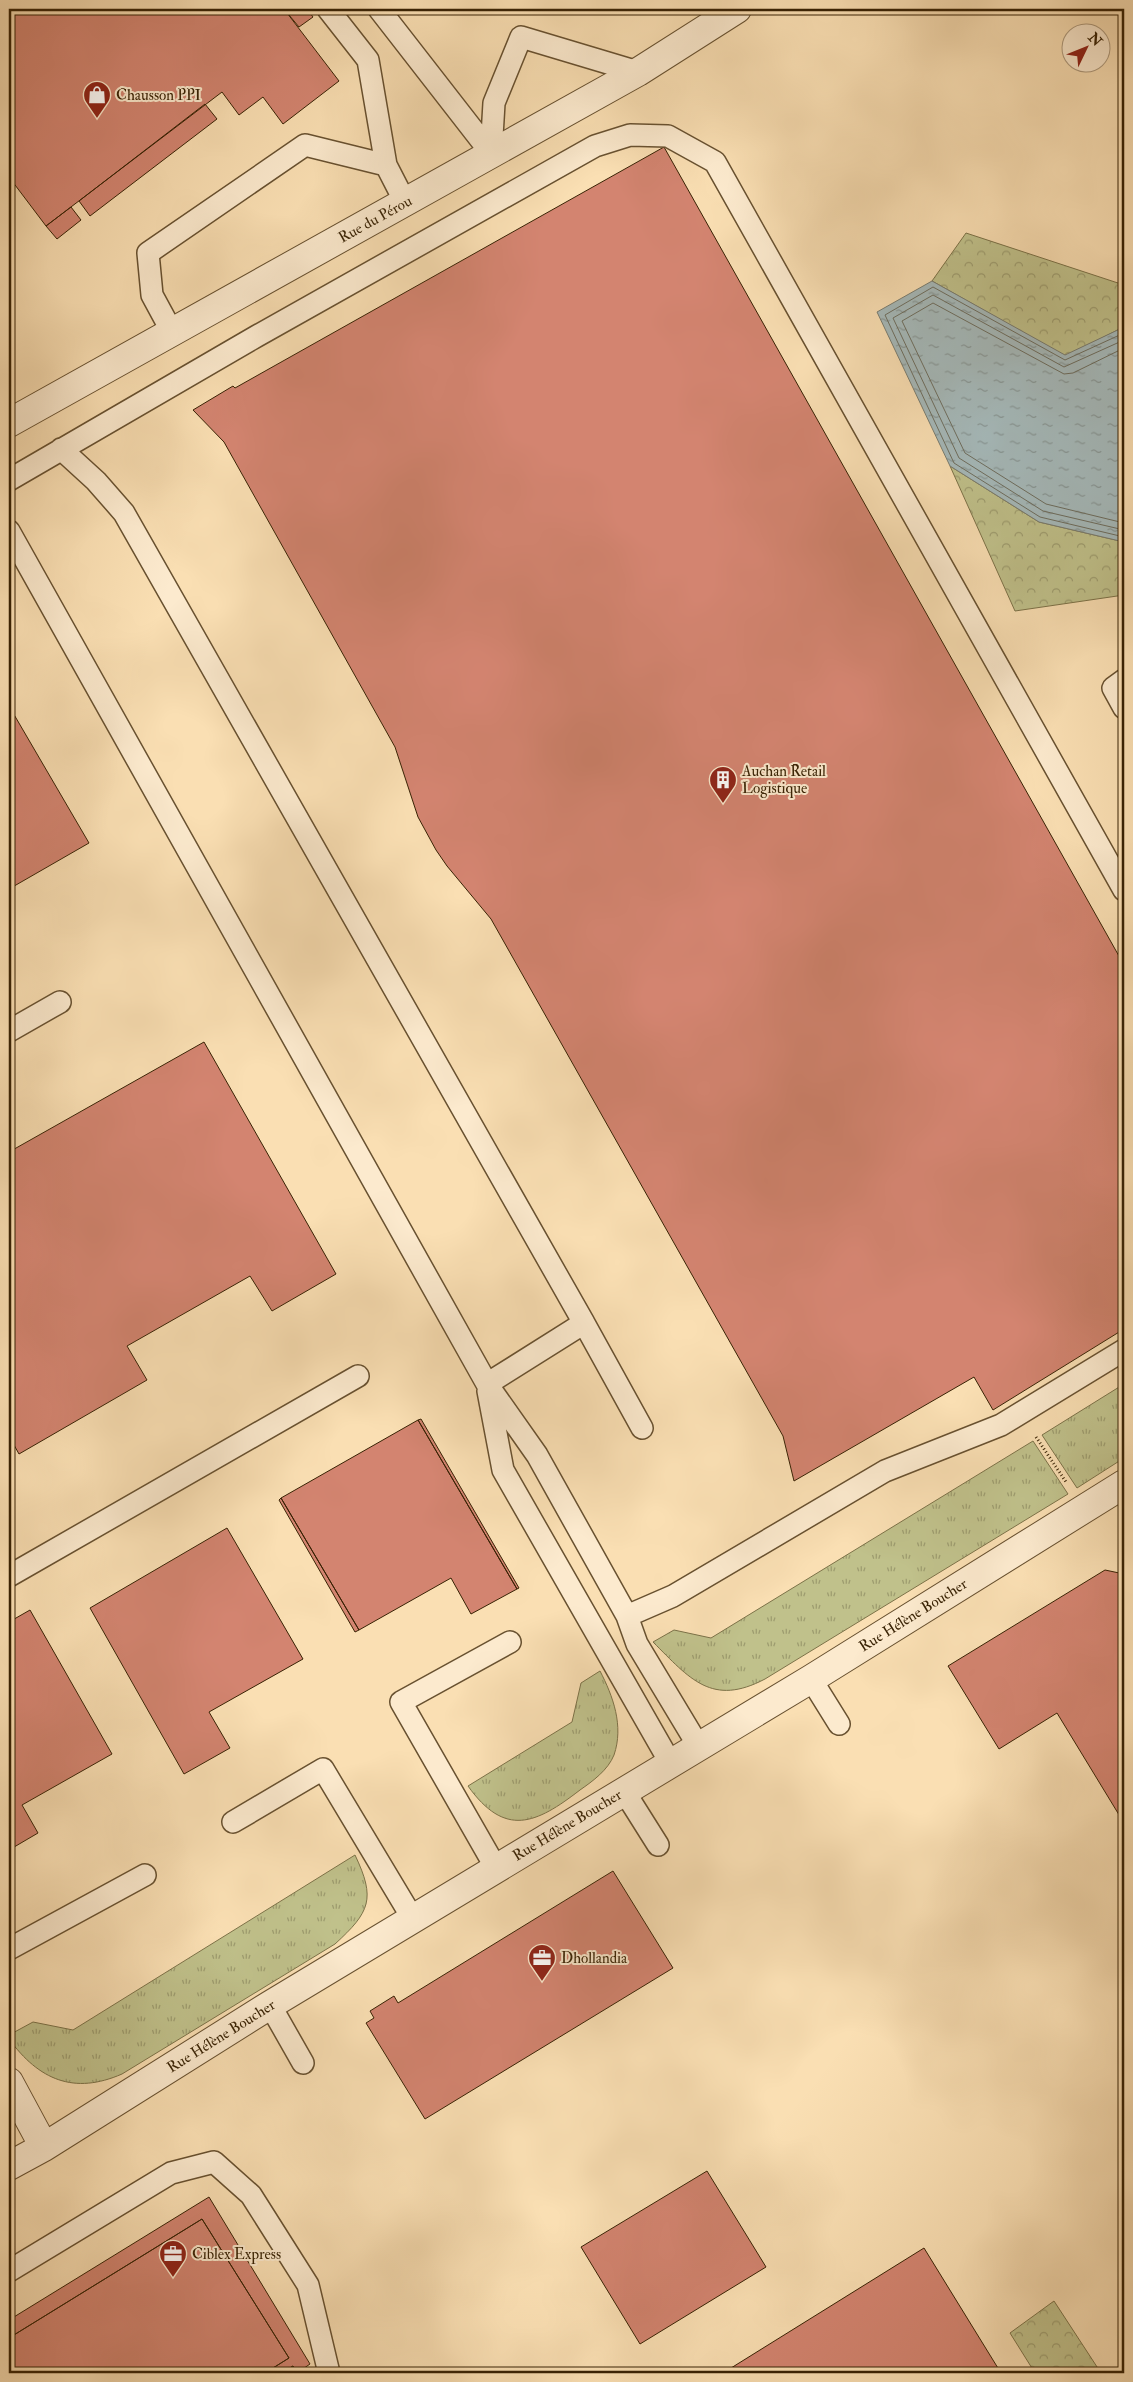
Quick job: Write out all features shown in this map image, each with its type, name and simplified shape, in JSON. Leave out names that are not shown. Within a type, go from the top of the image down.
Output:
[{"type":"street","name":"Rue du Pérou","points":[[9,423],[638,72],[737,9]]},
{"type":"street","name":"Rue Hélène Boucher","points":[[9,2166],[44,2147],[413,1918],[811,1679],[1124,1484]]},
{"type":"street","points":[[9,2082],[44,2147]]},
{"type":"lane","points":[[328,9],[368,60],[386,165],[405,202]]},
{"type":"lane","points":[[379,9],[491,153]]},
{"type":"lane","points":[[491,153],[494,103],[521,37],[638,72]]},
{"type":"lane","points":[[9,480],[595,146],[630,135],[668,136],[715,162],[1124,890]]},
{"type":"lane","points":[[172,332],[152,295],[148,253],[305,146],[386,165]]},
{"type":"lane","points":[[62,449],[96,481],[124,513],[642,1428]]},
{"type":"lane","points":[[9,531],[487,1384],[537,1455],[627,1616],[636,1644],[699,1747]]},
{"type":"lane","points":[[1124,680],[1113,688],[1124,708]]},
{"type":"lane","points":[[9,1032],[60,1002]]},
{"type":"lane","points":[[487,1384],[584,1323]]},
{"type":"lane","points":[[627,1616],[673,1596],[885,1471],[1002,1426],[1124,1350]]},
{"type":"lane","points":[[9,1576],[358,1376]]},
{"type":"lane","points":[[487,1384],[503,1470],[671,1764]]},
{"type":"lane","points":[[496,1868],[401,1702],[510,1642]]},
{"type":"lane","points":[[811,1679],[839,1724]]},
{"type":"lane","points":[[233,1822],[323,1769],[413,1918]]},
{"type":"lane","points":[[624,1791],[658,1845]]},
{"type":"lane","points":[[9,1949],[145,1875]]},
{"type":"lane","points":[[270,2005],[303,2063]]},
{"type":"lane","points":[[9,2271],[171,2173],[214,2162],[251,2195],[308,2285],[329,2373]]},
{"type":"path","points":[[1034,1435],[1071,1490]]},
{"type":"green space","points":[[966,233],[1124,285],[1124,327],[1065,356],[932,281]]},
{"type":"green space","points":[[950,466],[1039,522],[1124,542],[1124,595],[1015,611]]},
{"type":"green space","points":[[1124,1384],[1124,1458],[1077,1488],[1042,1435]]},
{"type":"green space","points":[[1033,1441],[1068,1494],[765,1679],[746,1687],[730,1690],[716,1689],[703,1685],[679,1667],[653,1642],[674,1630],[711,1638]]},
{"type":"green space","points":[[600,1671],[616,1711],[618,1733],[614,1755],[608,1766],[595,1779],[564,1802],[535,1817],[521,1820],[508,1819],[495,1813],[468,1786],[572,1722],[581,1683]]},
{"type":"green space","points":[[355,1855],[366,1883],[366,1904],[356,1923],[347,1933],[335,1944],[122,2074],[88,2083],[73,2083],[59,2080],[45,2074],[33,2065],[9,2039],[9,2035],[33,2022],[73,2030]]},
{"type":"green space","points":[[1054,2301],[1101,2373],[1035,2373],[1010,2333]]},
{"type":"water","points":[[932,281],[1065,355],[1124,327],[1124,542],[1039,522],[950,466],[877,312]]},
{"type":"building","name":"Chausson PPI","points":[[9,9],[284,9],[339,81],[283,124],[263,97],[239,115],[222,92],[46,226],[9,177]]},
{"type":"building","points":[[284,9],[307,9],[313,17],[299,27]]},
{"type":"building","points":[[205,104],[217,119],[90,216],[79,201]]},
{"type":"building","name":"Auchan Retail Logistique","points":[[664,147],[1124,965],[1124,1329],[993,1410],[974,1377],[794,1481],[783,1436],[491,919],[436,850],[418,817],[395,747],[224,442],[193,410]]},
{"type":"building","points":[[71,207],[81,220],[57,239],[46,226]]},
{"type":"building","points":[[9,706],[89,843],[9,889]]},
{"type":"building","points":[[204,1042],[336,1274],[272,1311],[250,1276],[127,1346],[147,1380],[19,1454],[9,1436],[9,1152]]},
{"type":"building","points":[[421,1419],[519,1588],[517,1589],[418,1420]]},
{"type":"building","points":[[418,1420],[517,1589],[471,1614],[451,1578],[359,1630],[281,1498]]},
{"type":"building","points":[[281,1498],[359,1630],[355,1632],[279,1500]]},
{"type":"building","points":[[227,1528],[303,1659],[209,1712],[230,1748],[184,1774],[90,1608]]},
{"type":"building","points":[[1105,1570],[1124,1574],[1124,1823],[1057,1713],[999,1749],[948,1666]]},
{"type":"building","points":[[30,1610],[112,1754],[22,1805],[38,1833],[9,1850],[9,1622]]},
{"type":"building","name":"Dhollandia","points":[[613,1871],[673,1968],[425,2119],[366,2023],[374,2018],[370,2011],[394,1996],[398,2003]]},
{"type":"building","points":[[707,2171],[766,2267],[640,2344],[581,2247]]},
{"type":"building","points":[[209,2197],[310,2364],[297,2373],[293,2366],[281,2373],[265,2373],[289,2358],[202,2219],[9,2338],[9,2320]]},
{"type":"building","name":"Ciblex Express","points":[[202,2219],[289,2358],[265,2373],[9,2373],[9,2338]]},
{"type":"building","points":[[924,2248],[1001,2373],[723,2373]]},
{"type":"building","points":[[293,2366],[297,2373],[281,2373]]},
{"type":"place","name":"Chausson PPI","points":[[97,119]]},
{"type":"place","name":"Auchan Retail Logistique","points":[[723,804]]},
{"type":"place","name":"Dhollandia","points":[[542,1982]]},
{"type":"place","name":"Ciblex Express","points":[[173,2278]]}]
